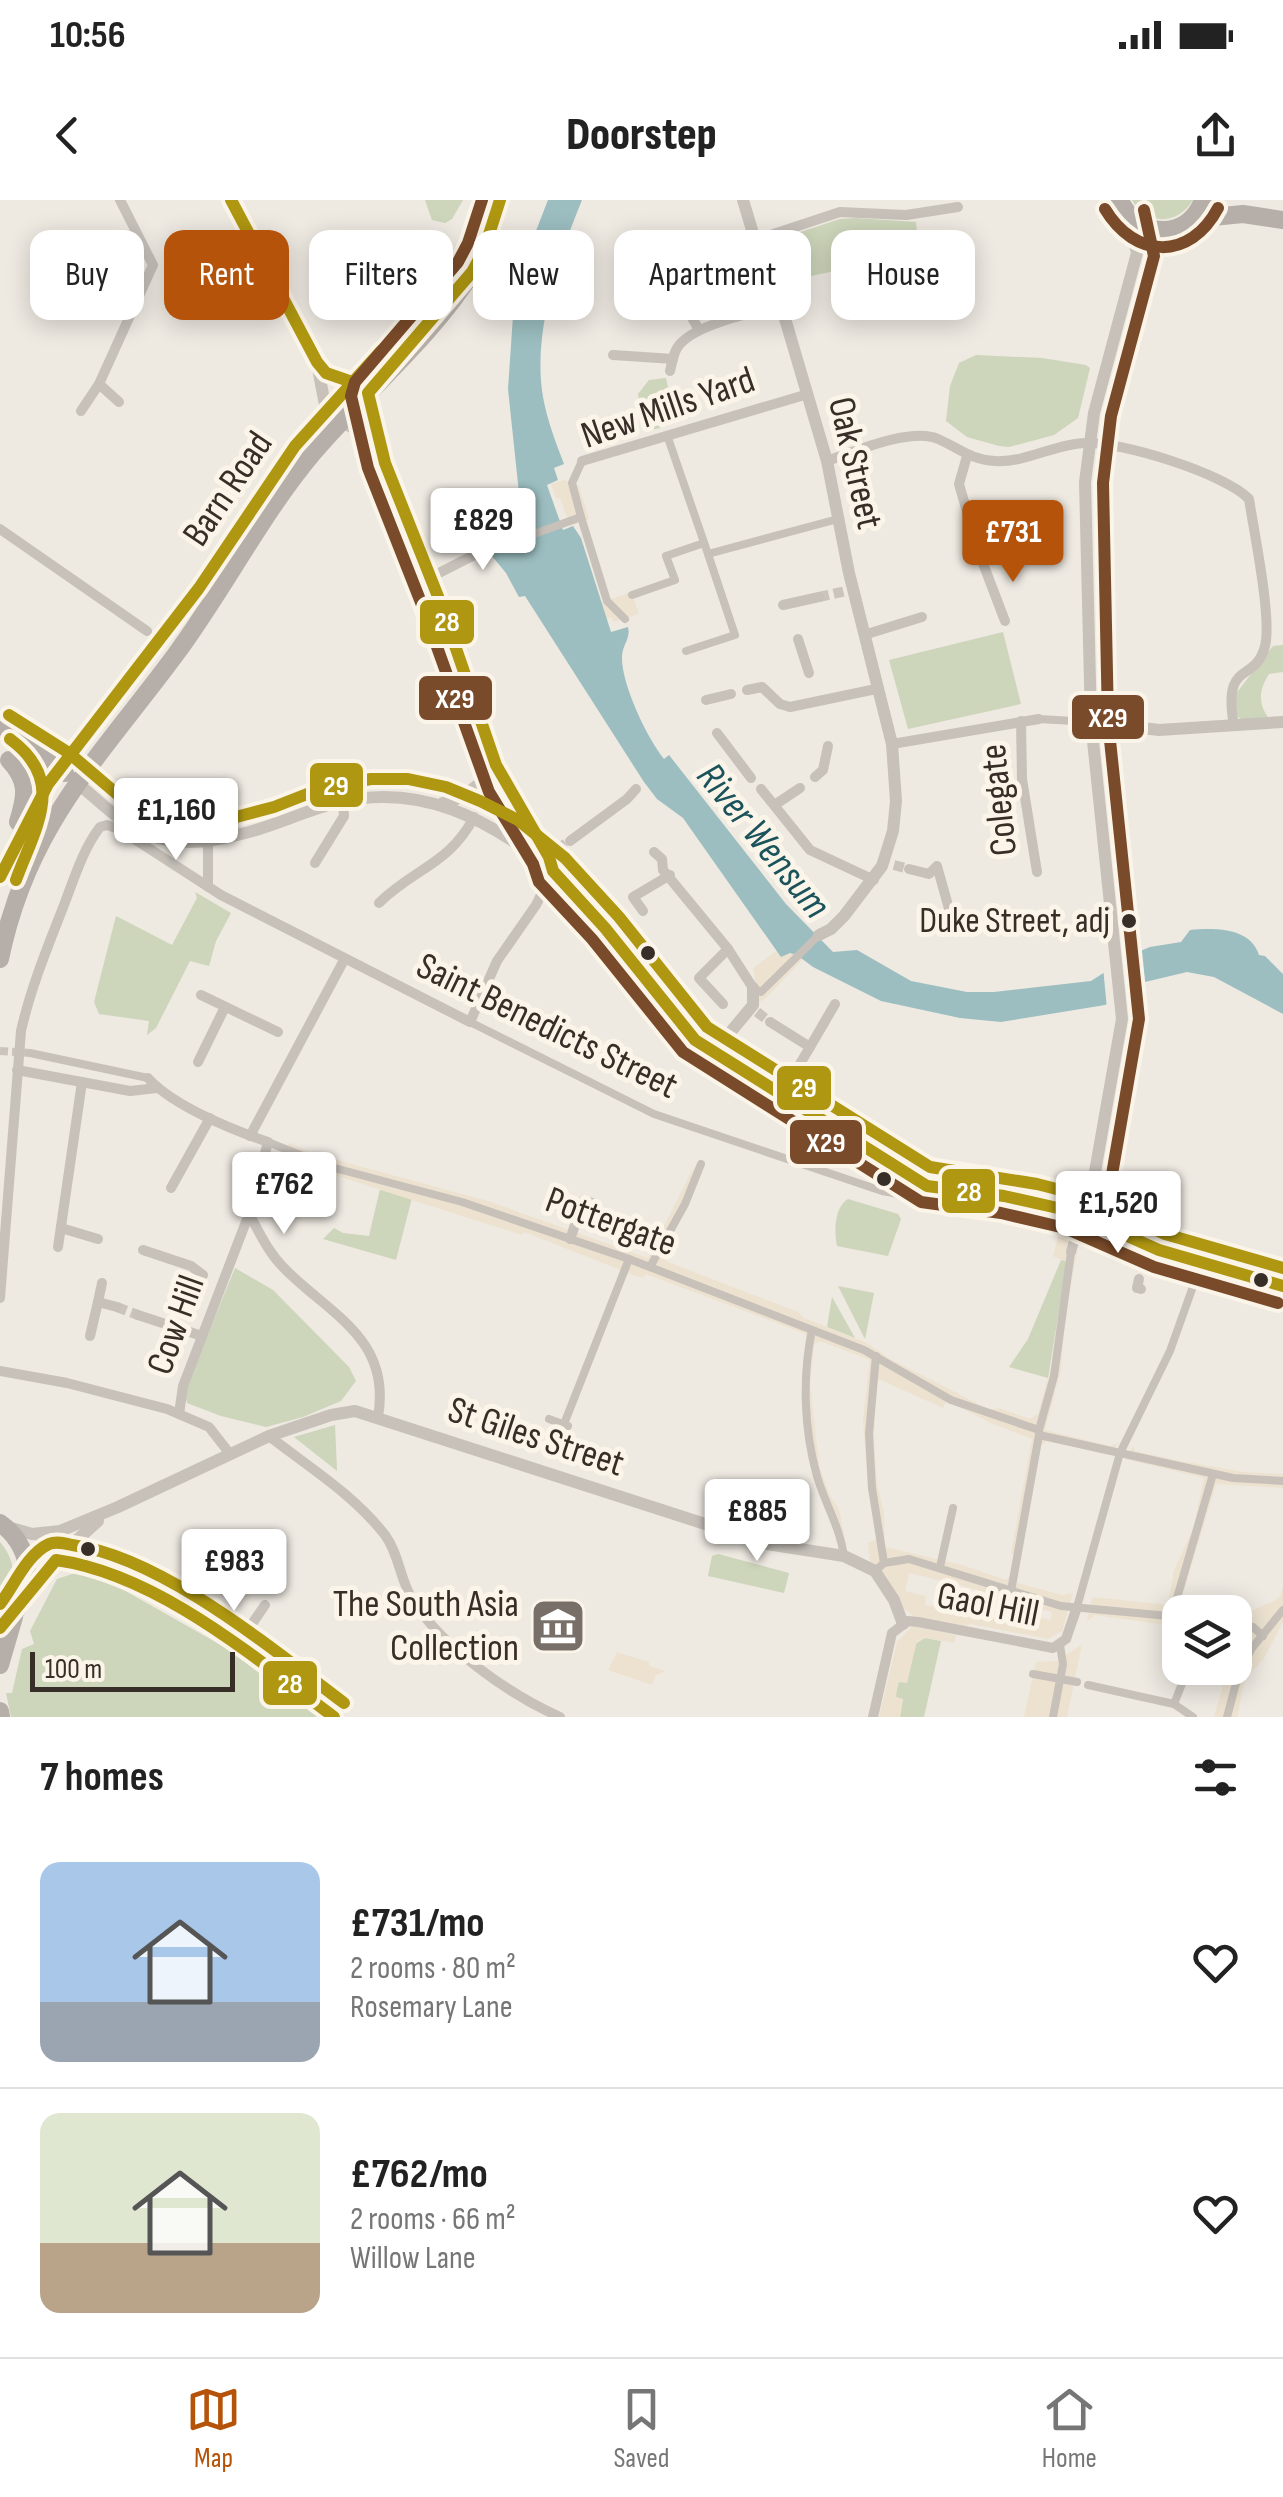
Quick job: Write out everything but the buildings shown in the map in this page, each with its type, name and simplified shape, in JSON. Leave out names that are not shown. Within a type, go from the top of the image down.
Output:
[{"type":"main road","name":"Barn Road","points":[[360,388],[449,275],[473,233],[481,200]]},
{"type":"main road","name":"Barn Road","points":[[0,876],[48,784],[199,588],[296,446],[333,416],[472,272],[484,250],[500,200]]},
{"type":"main road","points":[[1122,204],[1151,230],[1180,227],[1192,219],[1203,200]]},
{"type":"main road","points":[[1192,219],[1242,214],[1283,220]]},
{"type":"main road","name":"Barn Road","points":[[0,959],[6,927],[32,855],[71,791],[176,654],[309,458],[333,416]]},
{"type":"main road","points":[[0,730],[60,768],[71,791]]},
{"type":"main road","points":[[5,757],[48,784],[71,791]]},
{"type":"main road","points":[[0,876],[24,801],[24,778],[5,757]]},
{"type":"main road","points":[[0,1665],[7,1622],[24,1598],[26,1559],[3,1525]]},
{"type":"street","points":[[81,411],[99,384],[153,265],[120,200]]},
{"type":"street","points":[[231,200],[316,362],[333,416],[366,434],[379,450]]},
{"type":"street","name":"Oak Street","points":[[744,200],[752,230]]},
{"type":"street","points":[[1011,1590],[1039,1433],[1054,1376],[1071,1252],[1090,1200],[1120,1037],[1122,996],[1090,722],[1085,596],[1088,442],[1136,263],[1136,243],[1122,204]]},
{"type":"street","points":[[785,230],[840,212],[906,215],[958,206]]},
{"type":"street","points":[[693,320],[699,330]]},
{"type":"street","points":[[613,355],[672,365],[675,350],[684,338],[732,320]]},
{"type":"street","name":"Oak Street","points":[[786,320],[827,460],[849,590],[866,634],[876,690],[892,744],[896,801],[888,866],[831,930],[819,936]]},
{"type":"street","points":[[316,362],[326,374],[360,388],[379,450],[431,577],[496,765],[505,785],[552,851],[553,871],[536,905],[497,961],[470,1022]]},
{"type":"street","points":[[99,384],[119,402]]},
{"type":"street","name":"New Mills Yard","points":[[625,618],[607,601],[581,518],[572,483],[582,461],[808,394]]},
{"type":"street","points":[[667,435],[735,635],[686,651]]},
{"type":"street","points":[[827,460],[920,436],[937,438],[967,456],[1010,461],[1088,442],[1124,448],[1238,488],[1250,499],[1266,625],[1265,644],[1258,660],[1232,682],[1230,705],[1234,726]]},
{"type":"street","points":[[967,456],[959,484],[978,552],[1006,621]]},
{"type":"street","points":[[431,577],[490,548],[581,518]]},
{"type":"street","points":[[708,554],[838,519]]},
{"type":"street","points":[[0,529],[147,631]]},
{"type":"street","points":[[632,595],[675,580],[666,556],[704,543]]},
{"type":"street","points":[[783,605],[819,597]]},
{"type":"street","points":[[866,634],[922,617]]},
{"type":"street","points":[[798,639],[809,673]]},
{"type":"street","points":[[747,690],[762,687],[780,704],[790,707],[876,690]]},
{"type":"street","points":[[813,687],[816,702]]},
{"type":"street","points":[[706,700],[730,694]]},
{"type":"street","name":"Colegate","points":[[892,744],[1039,719],[1150,730],[1283,722]]},
{"type":"street","name":"Colegate","points":[[1021,721],[1022,779],[1037,872]]},
{"type":"street","points":[[716,732],[751,778]]},
{"type":"street","points":[[815,777],[824,770],[828,746]]},
{"type":"street","points":[[441,804],[454,801],[476,786],[496,765]]},
{"type":"street","points":[[776,804],[800,788]]},
{"type":"street","points":[[570,842],[636,789]]},
{"type":"street","points":[[761,789],[810,850],[874,880]]},
{"type":"street","points":[[71,791],[148,835],[175,841],[208,842],[279,824],[343,801],[374,796],[404,796],[474,817],[508,835],[553,871],[605,928],[695,1040],[927,1186],[1034,1202],[1081,1216],[1200,1264],[1283,1286]]},
{"type":"street","points":[[315,863],[344,816],[343,801]]},
{"type":"street","points":[[379,903],[399,884],[436,864],[474,817]]},
{"type":"street","name":"Saint Benedicts Street","points":[[16,1070],[27,1008],[46,952],[88,845],[100,827],[107,825],[119,828],[208,887],[344,960],[638,1107],[882,1192],[915,1197],[927,1186]]},
{"type":"street","points":[[208,842],[208,887]]},
{"type":"street","points":[[654,852],[662,859],[663,870],[757,990],[755,1009],[714,1052]]},
{"type":"street","points":[[909,869],[929,874],[937,866],[954,922]]},
{"type":"street","points":[[644,911],[633,897],[670,875]]},
{"type":"street","points":[[757,990],[819,936]]},
{"type":"street","points":[[724,1004],[699,978],[728,950]]},
{"type":"street","points":[[250,1136],[295,1041],[344,960]]},
{"type":"street","points":[[201,995],[278,1032]]},
{"type":"street","points":[[794,1074],[835,1004]]},
{"type":"street","points":[[198,1062],[225,1007]]},
{"type":"street","points":[[770,1022],[810,1047]]},
{"type":"street","points":[[30,1054],[152,1083]]},
{"type":"street","points":[[0,1298],[16,1070]]},
{"type":"street","name":"Pottergate","points":[[16,1070],[140,1092],[152,1083],[210,1118],[250,1136],[341,1170],[571,1235],[876,1356],[952,1400],[1039,1433],[1213,1474],[1283,1481]]},
{"type":"street","points":[[58,1248],[82,1082]]},
{"type":"street","points":[[170,1188],[210,1118]]},
{"type":"street","name":"Cow Hill","points":[[178,1414],[183,1386],[202,1336],[212,1282],[249,1214],[268,1142]]},
{"type":"street","points":[[650,1267],[678,1218],[700,1164]]},
{"type":"street","points":[[580,1209],[584,1200],[594,1204]]},
{"type":"street","points":[[249,1214],[272,1256],[344,1317],[364,1343],[376,1374],[378,1417]]},
{"type":"street","points":[[61,1228],[98,1239]]},
{"type":"street","points":[[3,1240],[18,1240]]},
{"type":"street","points":[[1146,1262],[1152,1247]]},
{"type":"street","points":[[144,1250],[191,1266],[212,1282]]},
{"type":"street","points":[[548,1419],[566,1425],[629,1259]]},
{"type":"street","name":"Gaol Hill","points":[[902,1624],[918,1622],[1053,1648],[1066,1639],[1120,1453],[1170,1351],[1200,1264]]},
{"type":"street","points":[[90,1336],[102,1282]]},
{"type":"street","points":[[98,1302],[118,1308]]},
{"type":"street","points":[[138,1314],[202,1336]]},
{"type":"street","points":[[812,1330],[806,1387],[810,1442],[844,1556]]},
{"type":"street","points":[[873,1717],[892,1633],[902,1624],[880,1567],[872,1488],[869,1434],[876,1356]]},
{"type":"street","points":[[0,1371],[67,1383],[178,1414],[209,1427],[230,1454]]},
{"type":"street","name":"St Giles Street","points":[[111,1510],[270,1436],[345,1412],[378,1417],[756,1541],[790,1550],[844,1556],[880,1567]]},
{"type":"street","points":[[270,1436],[346,1492],[366,1513],[390,1542],[412,1598],[456,1650],[560,1717]]},
{"type":"street","points":[[1181,1595],[1213,1474]]},
{"type":"street","points":[[940,1566],[953,1508]]},
{"type":"street","points":[[32,1534],[60,1531],[111,1510]]},
{"type":"street","points":[[24,1598],[68,1546],[111,1510]]},
{"type":"street","points":[[3,1525],[68,1546],[117,1573],[236,1646],[334,1717]]},
{"type":"street","points":[[880,1567],[909,1559],[1061,1606],[1162,1615]]},
{"type":"street","points":[[56,1560],[79,1561],[117,1573]]},
{"type":"street","points":[[236,1646],[266,1605]]},
{"type":"street","points":[[1227,1717],[1239,1672],[1252,1648],[1283,1610]]},
{"type":"street","points":[[1252,1627],[1263,1636]]},
{"type":"street","points":[[1053,1717],[1060,1680],[1060,1645]]},
{"type":"street","points":[[1033,1674],[1078,1682]]},
{"type":"street","points":[[1088,1684],[1174,1704],[1193,1717]]},
{"type":"street","points":[[1174,1704],[1181,1685]]},
{"type":"green space","points":[[425,200],[463,200],[452,219],[445,223],[432,220]]},
{"type":"green space","points":[[1132,200],[1193,200],[1179,214],[1162,219],[1146,214]]},
{"type":"green space","points":[[840,219],[916,222],[917,230],[831,230],[831,272],[811,276],[811,230],[807,230]]},
{"type":"green space","points":[[976,355],[1086,365],[1090,368],[1078,418],[1054,435],[1009,447],[967,437],[946,421],[950,386],[959,363]]},
{"type":"green space","points":[[666,378],[673,412],[659,415],[660,428],[644,431],[638,394],[649,380]]},
{"type":"green space","points":[[1003,632],[1021,704],[908,729],[889,660]]},
{"type":"green space","points":[[1283,645],[1283,672],[1269,674],[1262,690],[1262,706],[1268,717],[1242,721],[1236,714],[1234,696],[1273,646]]},
{"type":"green space","points":[[497,784],[512,809],[507,824],[462,804]]},
{"type":"green space","points":[[195,892],[231,913],[216,941],[209,966],[190,961],[156,1028],[147,1035],[149,1021],[99,1014],[94,1002],[116,916],[172,945],[197,898]]},
{"type":"green space","points":[[380,1189],[412,1198],[396,1260],[323,1239],[334,1228],[369,1236]]},
{"type":"green space","points":[[848,1199],[898,1214],[901,1219],[888,1256],[837,1246],[838,1214]]},
{"type":"green space","points":[[1061,1260],[1067,1261],[1048,1378],[1009,1367],[1028,1339]]},
{"type":"green space","points":[[235,1268],[273,1290],[349,1367],[356,1381],[341,1401],[266,1427],[187,1403],[188,1383]]},
{"type":"green space","points":[[838,1286],[874,1293],[865,1339]]},
{"type":"green space","points":[[832,1297],[855,1338],[827,1327]]},
{"type":"green space","points":[[335,1425],[337,1471],[294,1437]]},
{"type":"green space","points":[[0,1542],[10,1558],[13,1575],[10,1592],[0,1608]]},
{"type":"green space","points":[[718,1554],[789,1573],[784,1593],[708,1576],[712,1556]]},
{"type":"green space","points":[[78,1572],[99,1576],[226,1648],[319,1717],[11,1717],[6,1693],[12,1693],[22,1649],[34,1644],[30,1631],[57,1579]]},
{"type":"green space","points":[[925,1638],[941,1641],[924,1717],[900,1717],[903,1699],[895,1697],[899,1681],[907,1682],[915,1644]]},
{"type":"shaded area","points":[[564,480],[579,486],[589,519],[570,526],[551,484]]},
{"type":"shaded area","points":[[631,592],[639,614],[613,622],[612,617],[606,619],[601,603]]},
{"type":"shaded area","points":[[779,949],[793,950],[804,958],[759,1002],[753,968]]},
{"type":"shaded area","points":[[289,1143],[311,1153],[488,1201],[648,1258],[691,1172],[698,1163],[705,1164],[669,1242],[665,1261],[867,1343],[890,1359],[990,1410],[999,1408],[1030,1419],[1038,1414],[1051,1366],[1067,1262],[1053,1256],[1060,1229],[1086,1237],[1080,1239],[1077,1253],[1065,1315],[1061,1369],[1045,1430],[1110,1446],[1119,1443],[1108,1455],[1047,1441],[1041,1445],[1017,1583],[1062,1595],[1073,1593],[1062,1631],[1048,1639],[971,1624],[961,1627],[914,1616],[901,1607],[886,1575],[870,1561],[868,1543],[879,1538],[868,1487],[863,1420],[870,1360],[820,1341],[814,1345],[810,1384],[819,1465],[839,1509],[845,1539],[836,1539],[838,1535],[812,1476],[802,1413],[806,1334],[646,1274],[643,1278],[631,1274],[524,1232],[522,1235],[284,1157]],"holes":[[[876,1378],[943,1408],[947,1401],[1032,1439],[1011,1553],[1011,1576],[1006,1580],[885,1547],[874,1443]],[[909,1573],[978,1590],[973,1613],[925,1605],[926,1596],[905,1591]],[[999,1597],[1052,1612],[1051,1620],[1007,1610],[1002,1620],[991,1618]]]},
{"type":"shaded area","points":[[1133,1446],[1135,1451],[1180,1461],[1283,1474],[1283,1488],[1216,1484],[1183,1595],[1170,1595],[1174,1570],[1193,1530],[1204,1478],[1126,1459]]},
{"type":"shaded area","points":[[1283,1587],[1283,1622],[1263,1660],[1252,1671],[1252,1610],[1274,1601]]},
{"type":"shaded area","points":[[1092,1597],[1162,1604],[1162,1624],[1095,1615],[1087,1621]]},
{"type":"shaded area","points":[[912,1626],[956,1635],[954,1643],[926,1638],[917,1641],[907,1683],[898,1682],[896,1697],[903,1699],[900,1717],[879,1717],[897,1642]]},
{"type":"shaded area","points":[[1082,1644],[1067,1717],[1024,1717],[1036,1662],[1058,1661]]},
{"type":"shaded area","points":[[617,1652],[665,1671],[655,1676],[652,1685],[608,1670]]},
{"type":"shaded area","points":[[1223,1685],[1244,1685],[1237,1717],[1214,1717]]},
{"type":"water","points":[[548,200],[582,200],[571,230],[536,230]]},
{"type":"water","points":[[513,320],[544,320],[543,397],[564,464],[554,468],[558,480],[547,485],[563,530],[573,526],[581,538],[611,632],[628,627],[623,668],[636,710],[664,759],[669,755],[786,904],[833,952],[857,950],[911,981],[967,992],[994,992],[1091,981],[1133,954],[1181,942],[1190,930],[1230,931],[1248,939],[1259,955],[1283,974],[1283,1014],[1214,977],[1187,972],[1145,982],[1105,1005],[1001,1022],[960,1018],[881,1001],[797,955],[781,957],[683,818],[657,799],[644,782],[525,596],[519,597],[487,550],[532,534],[519,493],[508,389]]},
{"type":"pier","points":[[1132,949],[1137,992],[1107,1009],[1103,967]]},
{"type":"tunnel","points":[[819,597],[846,591]]},
{"type":"tunnel","points":[[557,849],[570,841]]},
{"type":"tunnel","points":[[894,865],[909,869]]},
{"type":"tunnel","points":[[637,1005],[645,997]]},
{"type":"tunnel","points":[[757,1012],[770,1022]]},
{"type":"tunnel","points":[[0,1051],[30,1053]]},
{"type":"tunnel","points":[[573,1231],[579,1209]]},
{"type":"tunnel","points":[[117,1307],[138,1315]]},
{"type":"transit line","name":"28","points":[[231,200],[317,362],[326,373],[352,382]]},
{"type":"transit line","name":"X29","points":[[482,200],[458,262],[355,382],[351,396],[368,468],[489,792],[533,864],[539,882],[592,939],[683,1052],[921,1202],[1001,1213],[1065,1228],[1154,1267],[1278,1303]]},
{"type":"transit line","name":"28","points":[[500,200],[484,250],[472,272],[368,393],[385,463],[439,599],[496,765],[549,857],[553,871],[605,928],[695,1040],[927,1186],[1004,1196],[1071,1211],[1159,1250],[1283,1286]]},
{"type":"transit line","name":"X29","points":[[1105,209],[1131,237],[1162,247],[1193,238],[1218,208]]},
{"type":"transit line","name":"X29","points":[[1096,1224],[1107,1203],[1139,1019],[1108,721],[1103,483],[1111,416],[1154,256],[1144,210]]},
{"type":"transit line","name":"28","points":[[0,877],[48,784],[199,588],[295,446],[381,351]]},
{"type":"transit line","name":"29","points":[[9,715],[69,753],[124,800],[155,819],[177,824],[206,825],[274,807],[325,787],[371,779],[408,779],[446,787],[480,801],[518,820],[565,858],[619,917],[707,1027],[930,1167],[1076,1194],[1165,1234],[1283,1268]]},
{"type":"transit line","name":"29","points":[[10,739],[38,771],[42,788],[38,823],[16,880]]},
{"type":"transit line","name":"29","points":[[0,1604],[28,1563],[49,1544],[63,1543],[107,1553],[142,1567],[215,1608],[344,1703]]},
{"type":"transit line","name":"28","points":[[0,1628],[56,1560],[94,1568],[131,1582],[203,1621],[334,1717]]},
{"type":"place","name":"Duke Street, adj","points":[[1129,921]]},
{"type":"place","name":"The South Asia Collection","points":[[558,1626]]},
{"type":"water label","name":"River Wensum","points":[[763,841]]}]
